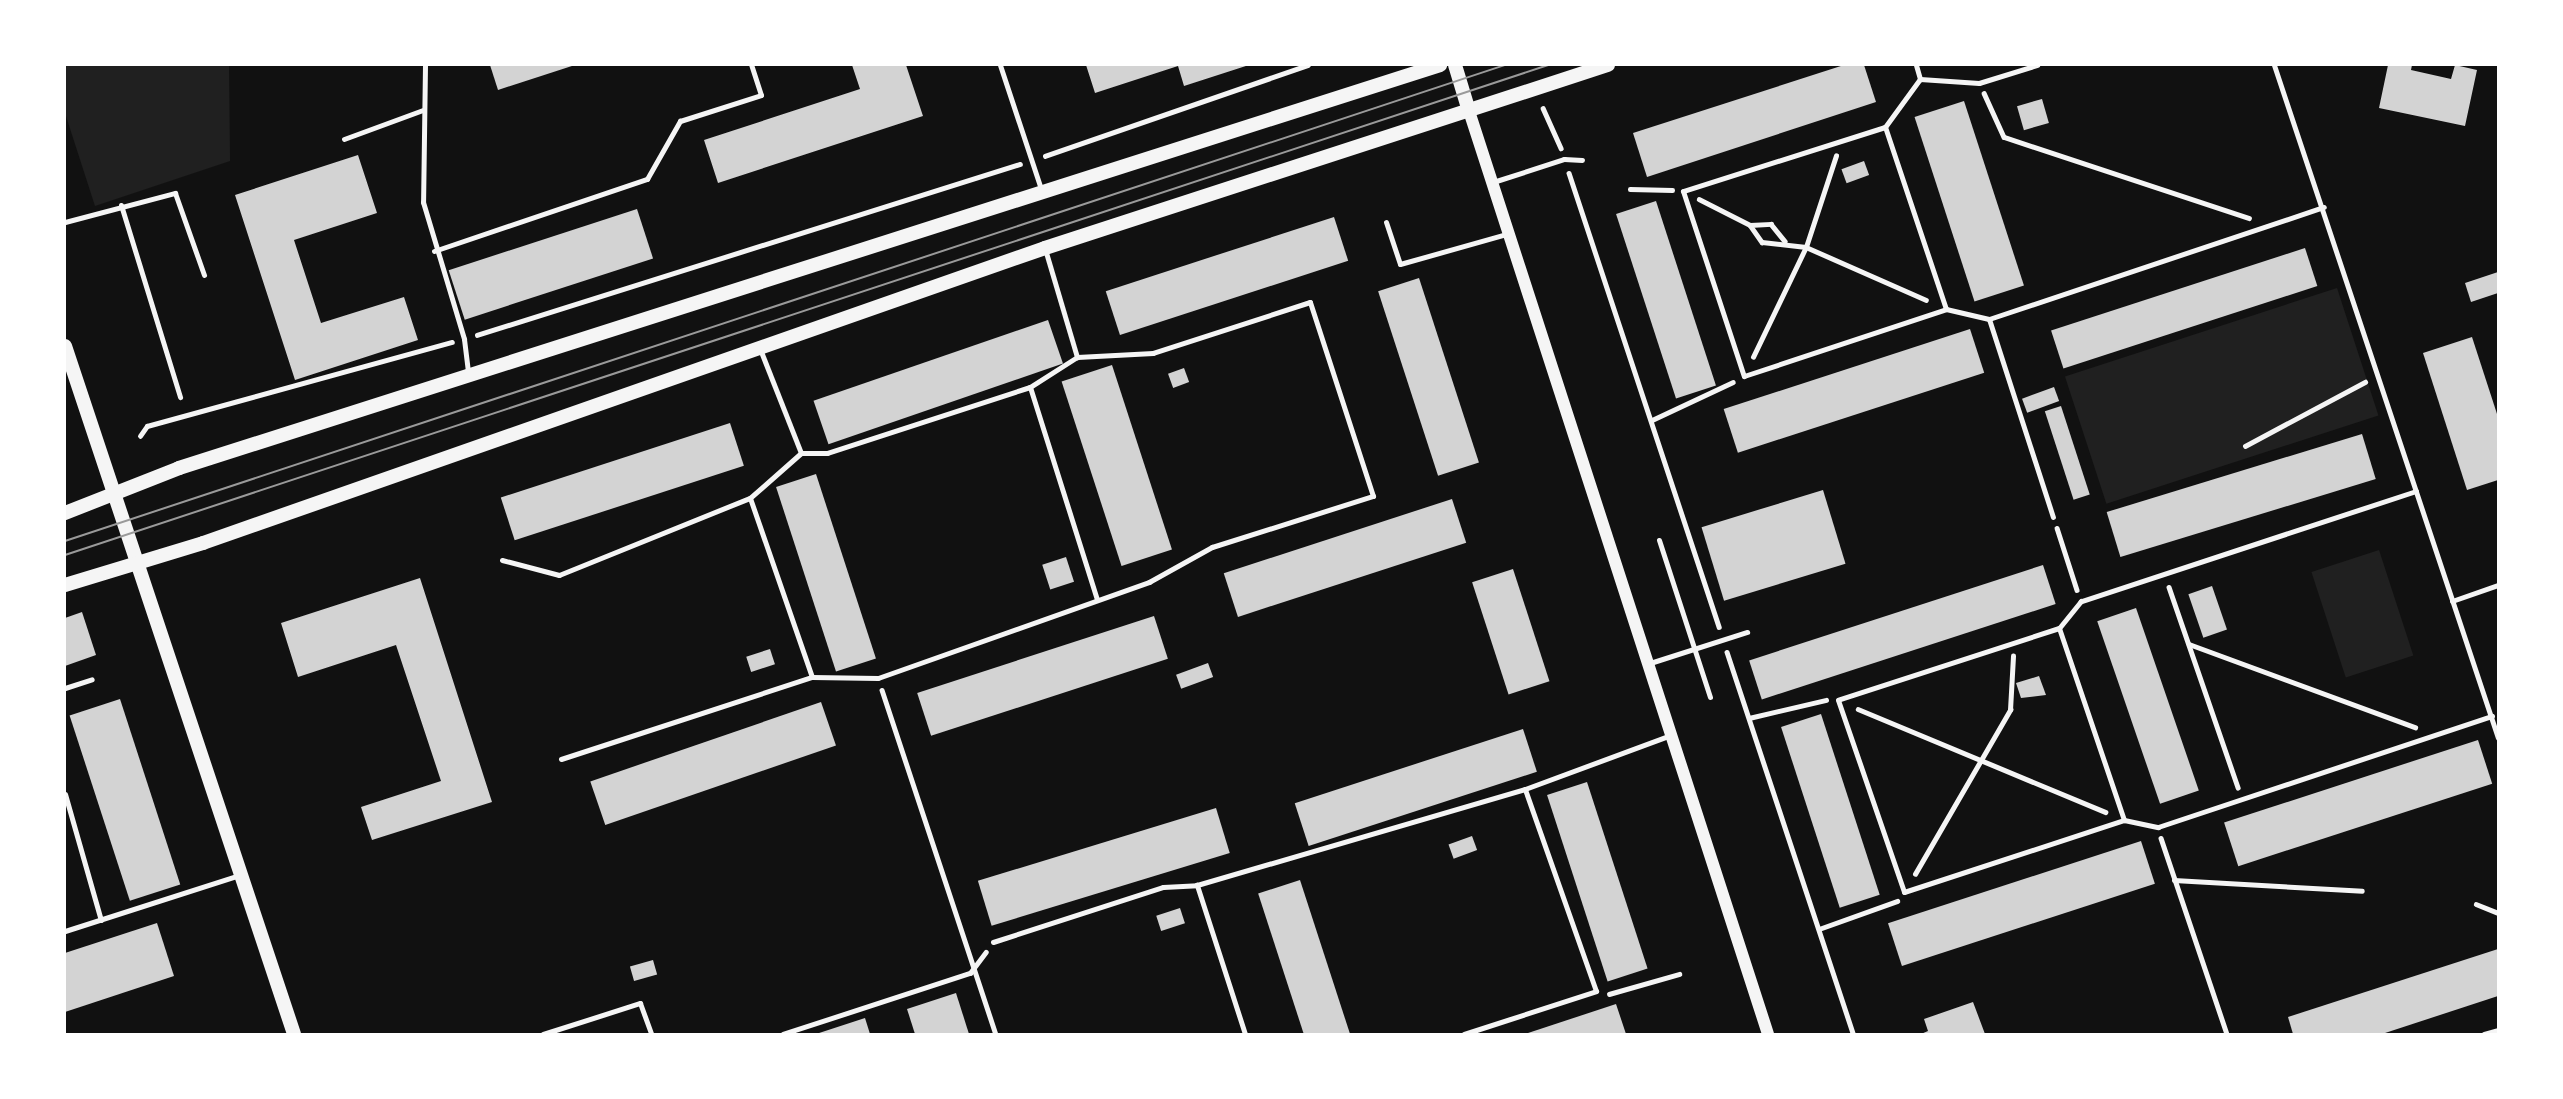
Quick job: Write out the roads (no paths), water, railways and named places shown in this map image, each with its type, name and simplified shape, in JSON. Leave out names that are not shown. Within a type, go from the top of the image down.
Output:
[{"type":"main road","points":[[65,513],[114,494],[468,378],[1440,65]]},
{"type":"main road","points":[[1455,65],[1469,111]]},
{"type":"main road","points":[[65,585],[137,563],[1045,248],[1608,65]]},
{"type":"main road","points":[[65,346],[294,1034]]},
{"type":"street","points":[[1469,111],[1768,1034]]},
{"type":"lane","points":[[425,65],[423,202],[434,251],[464,339],[468,378]]},
{"type":"lane","points":[[434,251],[647,179],[680,121],[761,95],[751,65]]},
{"type":"lane","points":[[1000,65],[1042,192]]},
{"type":"lane","points":[[1916,65],[1920,79]]},
{"type":"lane","points":[[1920,79],[1979,83],[2037,65]]},
{"type":"lane","points":[[2274,65],[2498,738]]},
{"type":"lane","points":[[1920,79],[1885,127],[1683,191],[1744,376],[1946,309],[1989,319],[2323,207]]},
{"type":"lane","points":[[344,139],[423,110]]},
{"type":"lane","points":[[1885,127],[1946,309]]},
{"type":"lane","points":[[1493,182],[1564,159],[1582,160]]},
{"type":"lane","points":[[65,222],[121,205],[175,193],[204,275]]},
{"type":"lane","points":[[121,205],[180,397]]},
{"type":"lane","points":[[1386,222],[1400,264],[1510,233]]},
{"type":"lane","points":[[1045,248],[1077,357]]},
{"type":"lane","points":[[502,560],[559,575],[750,498],[801,453],[827,453],[1030,387],[1077,357],[1153,353],[1310,302],[1373,496],[1212,547],[1149,582],[878,678],[812,677],[561,759]]},
{"type":"lane","points":[[1989,319],[2053,517]]},
{"type":"lane","points":[[759,346],[801,453]]},
{"type":"lane","points":[[1030,387],[1097,599]]},
{"type":"lane","points":[[2416,491],[2165,576],[2081,601],[2059,628],[1838,701],[1904,892],[2124,820],[2158,827],[2242,796],[2442,737],[2491,716]]},
{"type":"lane","points":[[750,498],[812,677]]},
{"type":"lane","points":[[1659,540],[1710,697]]},
{"type":"lane","points":[[2452,601],[2498,585]]},
{"type":"lane","points":[[2059,628],[2124,820]]},
{"type":"lane","points":[[1649,663],[1747,632]]},
{"type":"lane","points":[[65,688],[92,679]]},
{"type":"lane","points":[[992,942],[1163,887],[1197,885],[1525,789],[1671,735]]},
{"type":"lane","points":[[1464,1034],[1596,991],[1525,789]]},
{"type":"lane","points":[[65,794],[101,920]]},
{"type":"lane","points":[[65,932],[242,874]]},
{"type":"lane","points":[[1197,885],[1245,1034]]},
{"type":"lane","points":[[542,1034],[640,1003],[651,1034]]},
{"type":"lane","points":[[2484,1034],[2498,1030]]},
{"type":"tram line","points":[[65,541],[1505,65]]},
{"type":"tram line","points":[[65,555],[1548,65]]}]
